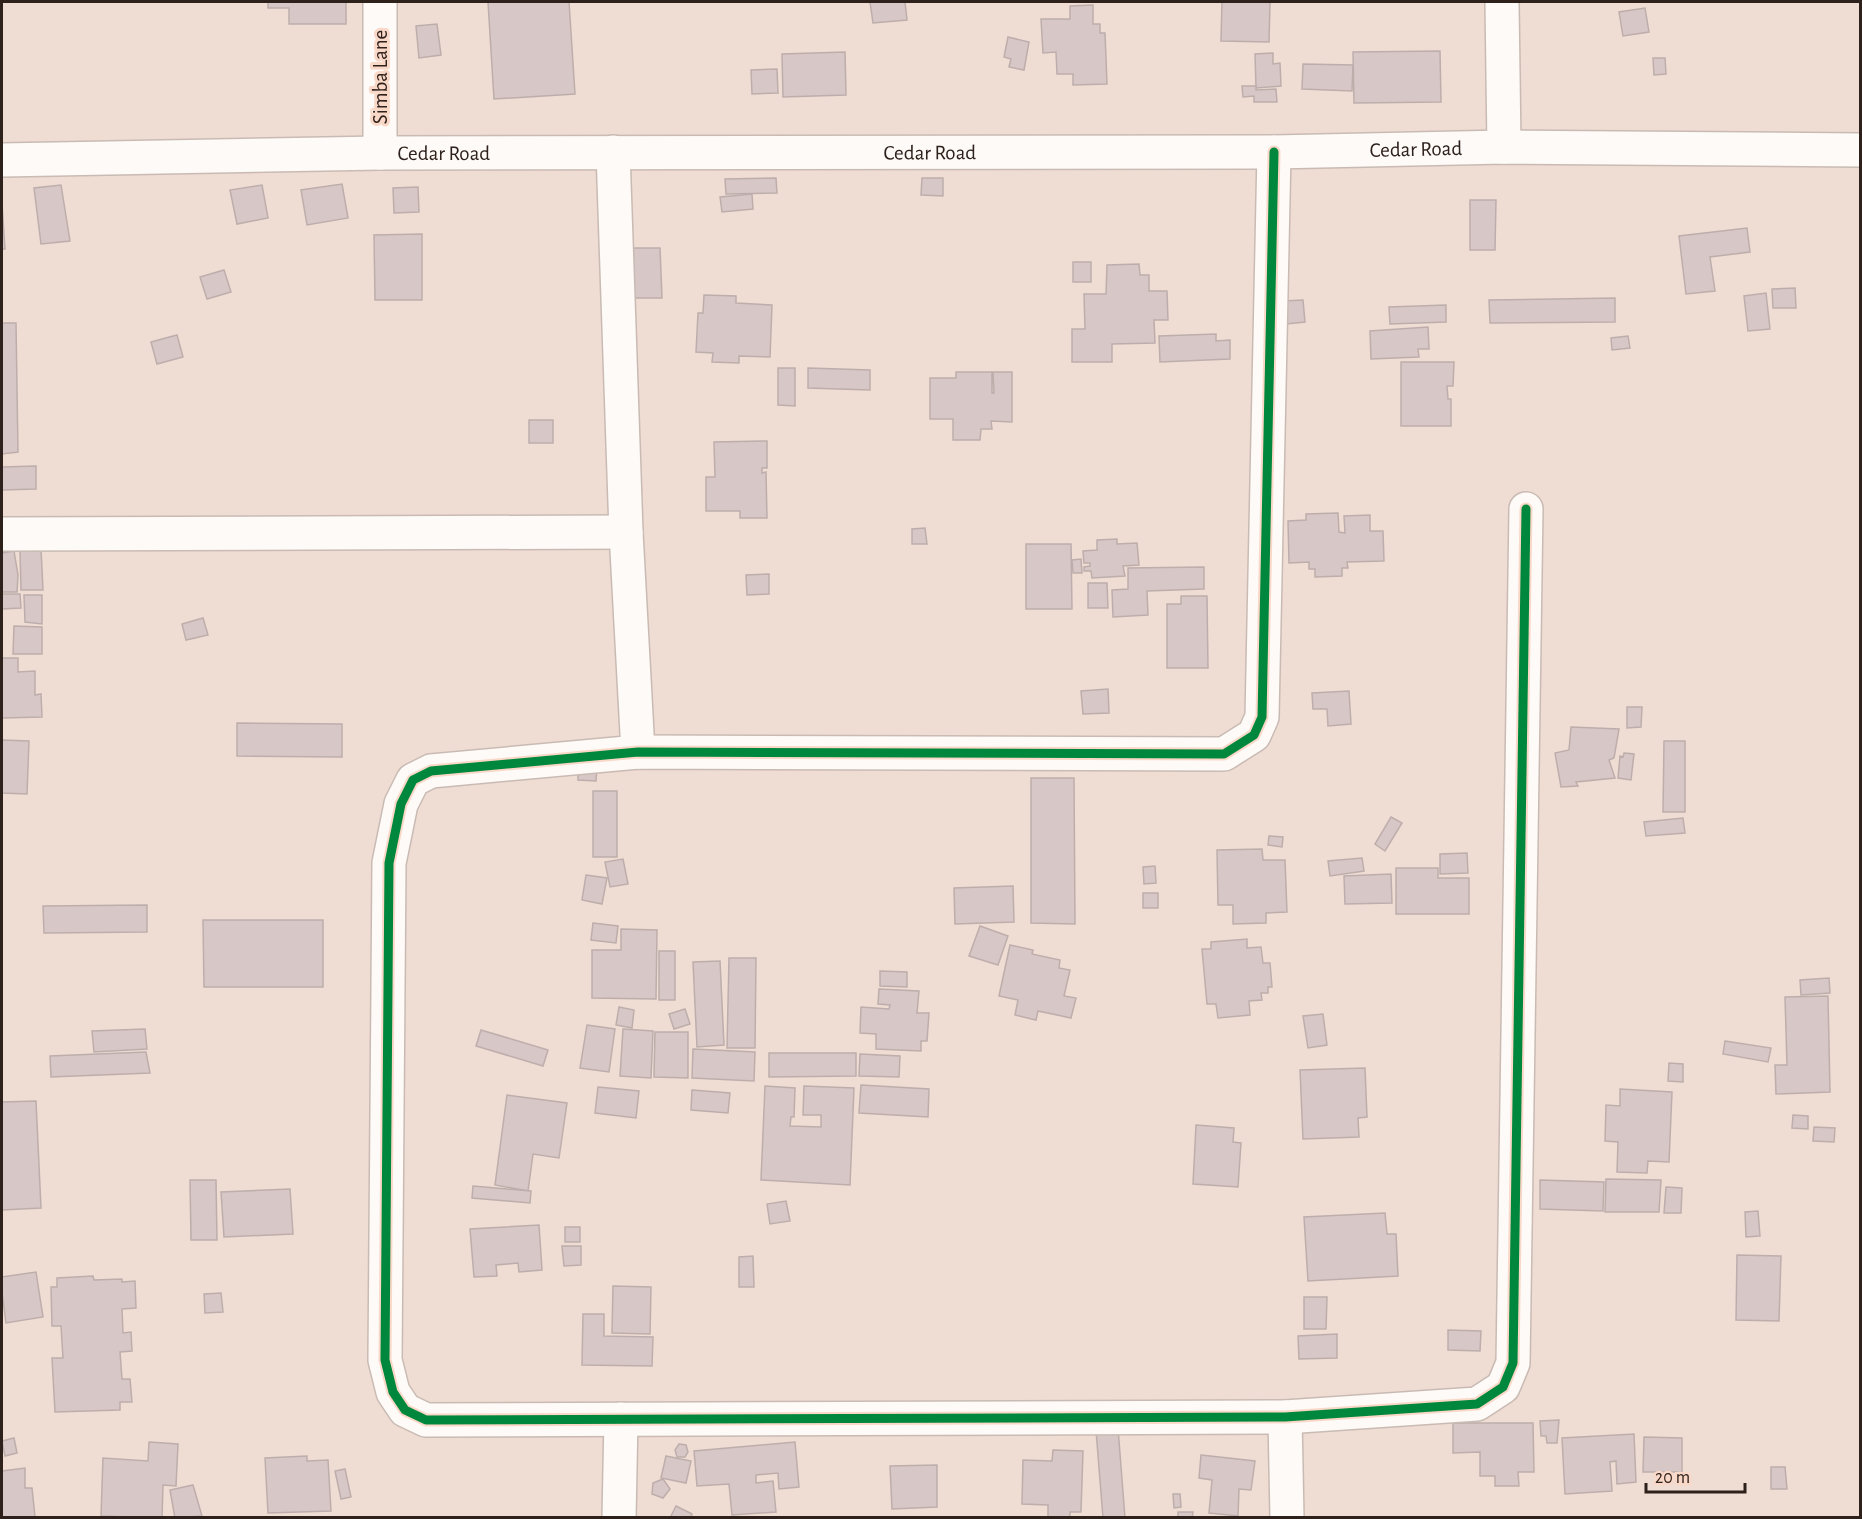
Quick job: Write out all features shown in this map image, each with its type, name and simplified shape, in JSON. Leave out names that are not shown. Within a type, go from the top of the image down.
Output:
[{"type":"street","name":"Simba Lane","points":[[380,2],[380,153]]},
{"type":"street","points":[[1502,2],[1504,147]]},
{"type":"street","name":"Cedar Road","points":[[2,160],[380,153],[1274,152],[1504,147],[1860,150]]},
{"type":"street","points":[[614,152],[626,532],[638,752]]},
{"type":"street","points":[[1274,152],[1262,717],[1254,735],[1224,754],[638,752],[431,771],[413,780],[401,804],[390,863],[385,1360],[393,1392],[405,1410],[426,1420],[1285,1417],[1477,1404],[1503,1387],[1513,1363],[1526,509]]},
{"type":"street","points":[[2,534],[626,532]]},
{"type":"street","points":[[1285,1417],[1287,1518]]},
{"type":"street","points":[[619,1518],[621,1419]]},
{"type":"building","points":[[268,2],[346,2],[346,24],[289,24],[289,8],[268,8]]},
{"type":"building","points":[[488,2],[569,2],[575,94],[494,99]]},
{"type":"building","points":[[870,2],[905,2],[907,20],[873,23]]},
{"type":"building","points":[[1222,2],[1270,2],[1269,42],[1221,41]]},
{"type":"building","points":[[1093,5],[1093,24],[1100,24],[1100,33],[1105,33],[1107,84],[1073,85],[1073,74],[1057,74],[1056,52],[1043,53],[1041,19],[1070,19],[1070,6]]},
{"type":"building","points":[[1645,8],[1649,32],[1623,36],[1619,12]]},
{"type":"building","points":[[437,24],[441,55],[419,58],[416,26]]},
{"type":"building","points":[[1008,37],[1029,42],[1024,70],[1009,67],[1011,59],[1004,57]]},
{"type":"building","points":[[1440,51],[1441,102],[1354,103],[1353,52]]},
{"type":"building","points":[[845,52],[846,95],[783,97],[782,54]]},
{"type":"building","points":[[1273,53],[1273,64],[1280,63],[1281,86],[1256,88],[1255,54]]},
{"type":"building","points":[[1653,58],[1665,58],[1666,74],[1654,75]]},
{"type":"building","points":[[1303,64],[1353,65],[1352,91],[1302,89]]},
{"type":"building","points":[[777,69],[778,93],[752,94],[751,70]]},
{"type":"building","points":[[1242,86],[1256,86],[1256,90],[1276,89],[1277,102],[1254,102],[1254,96],[1243,97]]},
{"type":"building","points":[[776,178],[777,193],[726,194],[725,179]]},
{"type":"building","points":[[922,178],[943,178],[943,196],[921,195]]},
{"type":"building","points":[[342,184],[348,218],[307,225],[301,190]]},
{"type":"building","points":[[61,185],[70,241],[41,244],[34,188]]},
{"type":"building","points":[[262,185],[268,218],[237,224],[230,190]]},
{"type":"building","points":[[418,187],[419,212],[394,213],[393,188]]},
{"type":"building","points":[[752,194],[753,209],[722,212],[720,197]]},
{"type":"building","points":[[1470,200],[1496,200],[1495,250],[1470,250]]},
{"type":"building","points":[[2,204],[5,249],[2,249]]},
{"type":"building","points":[[1747,228],[1750,252],[1710,257],[1715,291],[1686,294],[1679,236]]},
{"type":"building","points":[[422,234],[422,300],[375,300],[374,235]]},
{"type":"building","points":[[632,248],[660,248],[662,298],[633,298]]},
{"type":"building","points":[[1073,262],[1091,262],[1091,282],[1073,282]]},
{"type":"building","points":[[1139,264],[1140,275],[1149,275],[1149,291],[1167,291],[1168,320],[1154,320],[1155,343],[1112,344],[1112,362],[1072,362],[1072,329],[1085,329],[1084,294],[1106,294],[1107,265]]},
{"type":"building","points":[[224,270],[231,292],[207,299],[200,277]]},
{"type":"building","points":[[1795,288],[1796,308],[1773,308],[1772,289]]},
{"type":"building","points":[[1766,293],[1770,329],[1748,331],[1744,296]]},
{"type":"building","points":[[704,295],[736,296],[736,303],[772,305],[770,357],[739,356],[739,363],[712,362],[713,353],[696,352],[698,313],[703,313]]},
{"type":"building","points":[[1615,298],[1615,322],[1490,323],[1489,300]]},
{"type":"building","points":[[1303,300],[1305,322],[1286,324],[1284,301]]},
{"type":"building","points":[[1446,305],[1446,322],[1390,324],[1389,307]]},
{"type":"building","points":[[2,323],[16,323],[18,452],[2,454]]},
{"type":"building","points":[[1428,327],[1429,349],[1418,349],[1419,357],[1371,359],[1370,331]]},
{"type":"building","points":[[1216,334],[1216,341],[1230,340],[1230,359],[1160,362],[1159,336]]},
{"type":"building","points":[[177,335],[183,357],[157,364],[151,342]]},
{"type":"building","points":[[1628,336],[1630,348],[1612,350],[1611,338]]},
{"type":"building","points":[[1401,362],[1454,362],[1453,386],[1447,386],[1448,399],[1451,399],[1451,426],[1401,426]]},
{"type":"building","points":[[778,368],[795,368],[795,406],[778,405]]},
{"type":"building","points":[[808,368],[870,370],[870,390],[808,388]]},
{"type":"building","points":[[956,372],[992,372],[992,393],[994,393],[993,372],[1012,372],[1012,422],[991,421],[992,429],[981,429],[980,440],[953,440],[953,419],[930,419],[930,378],[956,378]]},
{"type":"building","points":[[529,420],[553,420],[553,443],[529,443]]},
{"type":"building","points":[[767,441],[767,468],[762,468],[762,473],[766,472],[767,518],[740,518],[740,511],[706,511],[706,477],[715,477],[714,442]]},
{"type":"building","points":[[36,466],[36,489],[2,490],[2,467]]},
{"type":"building","points":[[1338,513],[1339,532],[1345,533],[1344,516],[1370,515],[1370,531],[1383,531],[1384,561],[1347,562],[1348,568],[1342,568],[1342,576],[1315,577],[1315,569],[1309,569],[1309,562],[1289,563],[1288,521],[1306,520],[1306,514]]},
{"type":"building","points":[[925,528],[927,544],[912,544],[912,529]]},
{"type":"building","points":[[1117,539],[1117,544],[1137,543],[1139,565],[1123,566],[1125,576],[1092,578],[1091,571],[1084,571],[1084,567],[1090,566],[1090,563],[1084,563],[1083,551],[1097,550],[1097,540]]},
{"type":"building","points":[[1026,544],[1071,544],[1072,609],[1026,609]]},
{"type":"building","points":[[41,549],[43,590],[21,590],[20,550]]},
{"type":"building","points":[[14,551],[18,575],[17,592],[2,592],[2,553]]},
{"type":"building","points":[[1081,559],[1082,573],[1073,573],[1072,560]]},
{"type":"building","points":[[1204,567],[1204,589],[1147,591],[1148,615],[1113,617],[1112,590],[1128,589],[1128,568]]},
{"type":"building","points":[[769,574],[769,594],[747,595],[746,575]]},
{"type":"building","points":[[1088,583],[1107,583],[1108,608],[1088,608]]},
{"type":"building","points":[[2,594],[20,594],[21,608],[2,609]]},
{"type":"building","points":[[24,595],[42,595],[42,624],[25,622]]},
{"type":"building","points":[[1181,596],[1207,596],[1208,668],[1167,668],[1167,604],[1181,604]]},
{"type":"building","points":[[203,618],[208,635],[186,640],[182,624]]},
{"type":"building","points":[[14,626],[42,627],[42,654],[13,654]]},
{"type":"building","points":[[2,658],[18,658],[18,672],[35,671],[35,695],[41,694],[42,717],[2,718]]},
{"type":"building","points":[[1108,689],[1109,713],[1083,714],[1081,691]]},
{"type":"building","points":[[1349,691],[1351,724],[1328,726],[1327,709],[1313,709],[1312,693]]},
{"type":"building","points":[[1627,707],[1642,707],[1641,727],[1627,728]]},
{"type":"building","points":[[237,723],[342,724],[342,757],[237,756]]},
{"type":"building","points":[[1571,727],[1619,729],[1614,758],[1609,760],[1615,778],[1576,782],[1578,786],[1561,787],[1555,753],[1569,750]]},
{"type":"building","points":[[2,740],[29,741],[27,794],[2,793]]},
{"type":"building","points":[[1664,741],[1685,741],[1685,812],[1663,812]]},
{"type":"building","points":[[1624,753],[1634,754],[1631,780],[1618,778],[1620,756],[1623,757]]},
{"type":"building","points":[[578,765],[597,765],[596,781],[578,780]]},
{"type":"building","points":[[1031,778],[1074,778],[1075,924],[1031,923]]},
{"type":"building","points":[[593,791],[617,791],[617,857],[593,857]]},
{"type":"building","points":[[1391,817],[1402,823],[1385,851],[1375,844]]},
{"type":"building","points":[[1683,818],[1685,833],[1646,836],[1644,822]]},
{"type":"building","points":[[1269,836],[1283,837],[1282,847],[1268,845]]},
{"type":"building","points":[[1262,849],[1263,860],[1285,860],[1287,912],[1266,913],[1266,923],[1233,924],[1233,905],[1218,905],[1217,850]]},
{"type":"building","points":[[1467,853],[1468,873],[1440,874],[1440,854]]},
{"type":"building","points":[[1362,858],[1364,871],[1330,876],[1328,861]]},
{"type":"building","points":[[623,859],[628,884],[610,887],[605,862]]},
{"type":"building","points":[[1155,866],[1156,883],[1144,884],[1143,867]]},
{"type":"building","points":[[1396,868],[1438,868],[1438,878],[1469,878],[1469,914],[1396,914]]},
{"type":"building","points":[[1391,874],[1392,903],[1345,904],[1344,876]]},
{"type":"building","points":[[586,875],[607,878],[602,904],[582,900]]},
{"type":"building","points":[[1013,886],[1014,922],[955,924],[954,888]]},
{"type":"building","points":[[1143,893],[1158,893],[1158,908],[1143,908]]},
{"type":"building","points":[[147,905],[147,932],[44,933],[43,906]]},
{"type":"building","points":[[203,920],[323,920],[323,987],[204,987]]},
{"type":"building","points":[[593,923],[618,926],[616,943],[591,940]]},
{"type":"building","points":[[980,926],[1008,936],[998,965],[969,956]]},
{"type":"building","points":[[621,929],[657,930],[656,999],[592,998],[592,950],[621,950]]},
{"type":"building","points":[[1247,939],[1247,948],[1261,947],[1263,963],[1270,963],[1272,987],[1268,987],[1268,993],[1261,993],[1262,1000],[1249,1001],[1250,1015],[1218,1018],[1216,1004],[1207,1004],[1202,949],[1211,949],[1211,942]]},
{"type":"building","points":[[1010,945],[1033,950],[1032,954],[1060,960],[1059,968],[1070,970],[1064,996],[1076,998],[1071,1018],[1038,1011],[1036,1020],[1015,1015],[1018,1000],[999,996]]},
{"type":"building","points":[[659,951],[675,951],[675,1000],[659,1000]]},
{"type":"building","points":[[729,958],[756,958],[755,1048],[727,1048]]},
{"type":"building","points":[[720,961],[724,1045],[697,1047],[693,962]]},
{"type":"building","points":[[880,971],[907,972],[907,987],[880,986]]},
{"type":"building","points":[[1829,978],[1830,993],[1801,995],[1800,980]]},
{"type":"building","points":[[879,989],[919,991],[917,1013],[929,1013],[927,1041],[921,1041],[921,1051],[876,1049],[876,1034],[860,1033],[861,1007],[889,1009],[890,1005],[878,1004]]},
{"type":"building","points":[[1828,996],[1830,1092],[1776,1094],[1775,1065],[1787,1065],[1785,997]]},
{"type":"building","points":[[619,1007],[634,1010],[632,1028],[616,1025]]},
{"type":"building","points":[[685,1009],[690,1024],[674,1029],[669,1014]]},
{"type":"building","points":[[1323,1014],[1327,1045],[1308,1048],[1303,1016]]},
{"type":"building","points":[[587,1025],[615,1029],[609,1072],[580,1068]]},
{"type":"building","points":[[145,1029],[147,1049],[94,1052],[92,1031]]},
{"type":"building","points":[[623,1029],[653,1031],[651,1078],[620,1076]]},
{"type":"building","points":[[481,1030],[548,1050],[543,1066],[476,1046]]},
{"type":"building","points":[[655,1032],[688,1032],[688,1078],[654,1077]]},
{"type":"building","points":[[1725,1041],[1771,1048],[1768,1062],[1723,1054]]},
{"type":"building","points":[[693,1049],[755,1052],[754,1081],[692,1078]]},
{"type":"building","points":[[146,1052],[150,1073],[51,1077],[50,1056]]},
{"type":"building","points":[[769,1053],[856,1053],[856,1076],[769,1077]]},
{"type":"building","points":[[860,1054],[900,1056],[899,1077],[859,1076]]},
{"type":"building","points":[[1669,1063],[1683,1064],[1683,1082],[1668,1081]]},
{"type":"building","points":[[1365,1068],[1367,1117],[1358,1118],[1359,1137],[1303,1139],[1300,1070]]},
{"type":"building","points":[[861,1085],[929,1089],[928,1117],[859,1113]]},
{"type":"building","points":[[765,1086],[795,1088],[794,1117],[791,1117],[790,1126],[821,1127],[821,1115],[803,1115],[804,1086],[854,1088],[850,1185],[761,1180]]},
{"type":"building","points":[[598,1087],[639,1091],[636,1118],[595,1113]]},
{"type":"building","points":[[1620,1089],[1672,1092],[1669,1162],[1648,1161],[1647,1173],[1617,1172],[1618,1142],[1605,1141],[1606,1105],[1620,1106]]},
{"type":"building","points":[[692,1090],[730,1093],[728,1113],[691,1110]]},
{"type":"building","points":[[507,1095],[567,1103],[559,1158],[533,1154],[528,1191],[495,1185]]},
{"type":"building","points":[[36,1101],[41,1208],[2,1210],[2,1102]]},
{"type":"building","points":[[1793,1115],[1808,1116],[1808,1129],[1792,1128]]},
{"type":"building","points":[[1196,1125],[1234,1128],[1233,1142],[1241,1143],[1238,1187],[1193,1184]]},
{"type":"building","points":[[1814,1127],[1835,1128],[1834,1142],[1813,1141]]},
{"type":"building","points":[[1606,1179],[1661,1180],[1659,1212],[1605,1212]]},
{"type":"building","points":[[190,1180],[216,1180],[217,1240],[191,1240]]},
{"type":"building","points":[[1540,1180],[1604,1182],[1603,1211],[1540,1209]]},
{"type":"building","points":[[473,1186],[531,1191],[530,1203],[472,1198]]},
{"type":"building","points":[[1666,1187],[1682,1188],[1681,1213],[1664,1213]]},
{"type":"building","points":[[290,1189],[293,1234],[224,1237],[221,1192]]},
{"type":"building","points":[[786,1201],[790,1221],[770,1224],[767,1204]]},
{"type":"building","points":[[1758,1211],[1760,1236],[1746,1237],[1745,1212]]},
{"type":"building","points":[[1385,1213],[1387,1234],[1396,1234],[1398,1276],[1308,1281],[1304,1217]]},
{"type":"building","points":[[539,1225],[542,1270],[519,1272],[518,1263],[496,1265],[497,1276],[474,1277],[470,1229]]},
{"type":"building","points":[[565,1227],[580,1227],[580,1242],[565,1242]]},
{"type":"building","points":[[562,1246],[581,1246],[581,1265],[564,1266]]},
{"type":"building","points":[[1737,1255],[1781,1256],[1779,1321],[1736,1320]]},
{"type":"building","points":[[753,1256],[754,1287],[739,1287],[739,1257]]},
{"type":"building","points":[[36,1272],[43,1317],[6,1323],[2,1277]]},
{"type":"building","points":[[93,1276],[94,1280],[135,1281],[136,1308],[122,1309],[123,1333],[131,1332],[132,1351],[120,1352],[122,1379],[130,1379],[132,1402],[120,1402],[120,1410],[55,1412],[52,1358],[63,1358],[61,1326],[52,1326],[51,1287],[57,1287],[57,1278]]},
{"type":"building","points":[[613,1286],[651,1287],[650,1334],[612,1333]]},
{"type":"building","points":[[221,1293],[223,1312],[205,1313],[204,1294]]},
{"type":"building","points":[[1304,1297],[1327,1297],[1326,1329],[1304,1329]]},
{"type":"building","points":[[583,1314],[604,1314],[604,1336],[653,1337],[652,1366],[582,1365]]},
{"type":"building","points":[[1448,1330],[1481,1331],[1480,1351],[1448,1350]]},
{"type":"building","points":[[1337,1334],[1337,1358],[1299,1359],[1298,1336]]},
{"type":"building","points":[[1559,1420],[1557,1443],[1547,1443],[1546,1436],[1541,1436],[1540,1421]]},
{"type":"building","points":[[1453,1423],[1533,1423],[1534,1472],[1518,1472],[1519,1486],[1495,1486],[1495,1476],[1480,1476],[1480,1452],[1453,1453]]},
{"type":"building","points":[[1118,1428],[1125,1518],[1103,1518],[1096,1430]]},
{"type":"building","points":[[1634,1434],[1636,1482],[1617,1484],[1616,1461],[1610,1462],[1612,1491],[1565,1494],[1562,1438]]},
{"type":"building","points":[[1644,1437],[1682,1438],[1682,1472],[1643,1472]]},
{"type":"building","points":[[14,1438],[17,1453],[5,1456],[2,1441]]},
{"type":"building","points":[[149,1442],[178,1444],[176,1486],[163,1485],[162,1518],[101,1516],[103,1458],[148,1461]]},
{"type":"building","points":[[795,1442],[799,1487],[779,1489],[778,1473],[756,1475],[756,1483],[773,1481],[776,1512],[732,1515],[729,1484],[697,1486],[694,1451]]},
{"type":"building","points":[[679,1444],[686,1445],[688,1452],[685,1457],[677,1457],[675,1450]]},
{"type":"building","points":[[1053,1450],[1083,1451],[1081,1512],[1070,1512],[1070,1518],[1048,1518],[1048,1505],[1022,1504],[1023,1460],[1052,1461]]},
{"type":"building","points":[[1201,1455],[1255,1461],[1251,1490],[1239,1489],[1238,1516],[1209,1513],[1212,1480],[1199,1478]]},
{"type":"building","points":[[307,1456],[307,1461],[328,1460],[331,1511],[268,1513],[265,1458]]},
{"type":"building","points":[[666,1456],[691,1461],[686,1483],[661,1478]]},
{"type":"building","points":[[937,1465],[937,1507],[892,1509],[890,1466]]},
{"type":"building","points":[[1771,1467],[1785,1467],[1787,1489],[1771,1489]]},
{"type":"building","points":[[25,1468],[25,1488],[32,1488],[35,1517],[2,1518],[2,1471]]},
{"type":"building","points":[[345,1469],[351,1497],[341,1499],[335,1471]]},
{"type":"building","points":[[663,1479],[670,1489],[663,1498],[652,1494],[653,1483]]},
{"type":"building","points":[[193,1485],[202,1516],[175,1518],[170,1490]]},
{"type":"building","points":[[1173,1494],[1180,1494],[1181,1507],[1174,1508]]},
{"type":"building","points":[[676,1506],[692,1514],[691,1518],[670,1518]]},
{"type":"building","points":[[1178,1512],[1193,1512],[1192,1518],[1178,1518]]},
{"type":"cycle path","points":[[1274,152],[1262,717],[1254,735],[1224,754],[638,752],[431,771],[413,780],[401,804],[389,863],[385,1360],[393,1392],[405,1410],[426,1420],[1285,1417],[1477,1404],[1503,1387],[1513,1363],[1526,509]]}]
